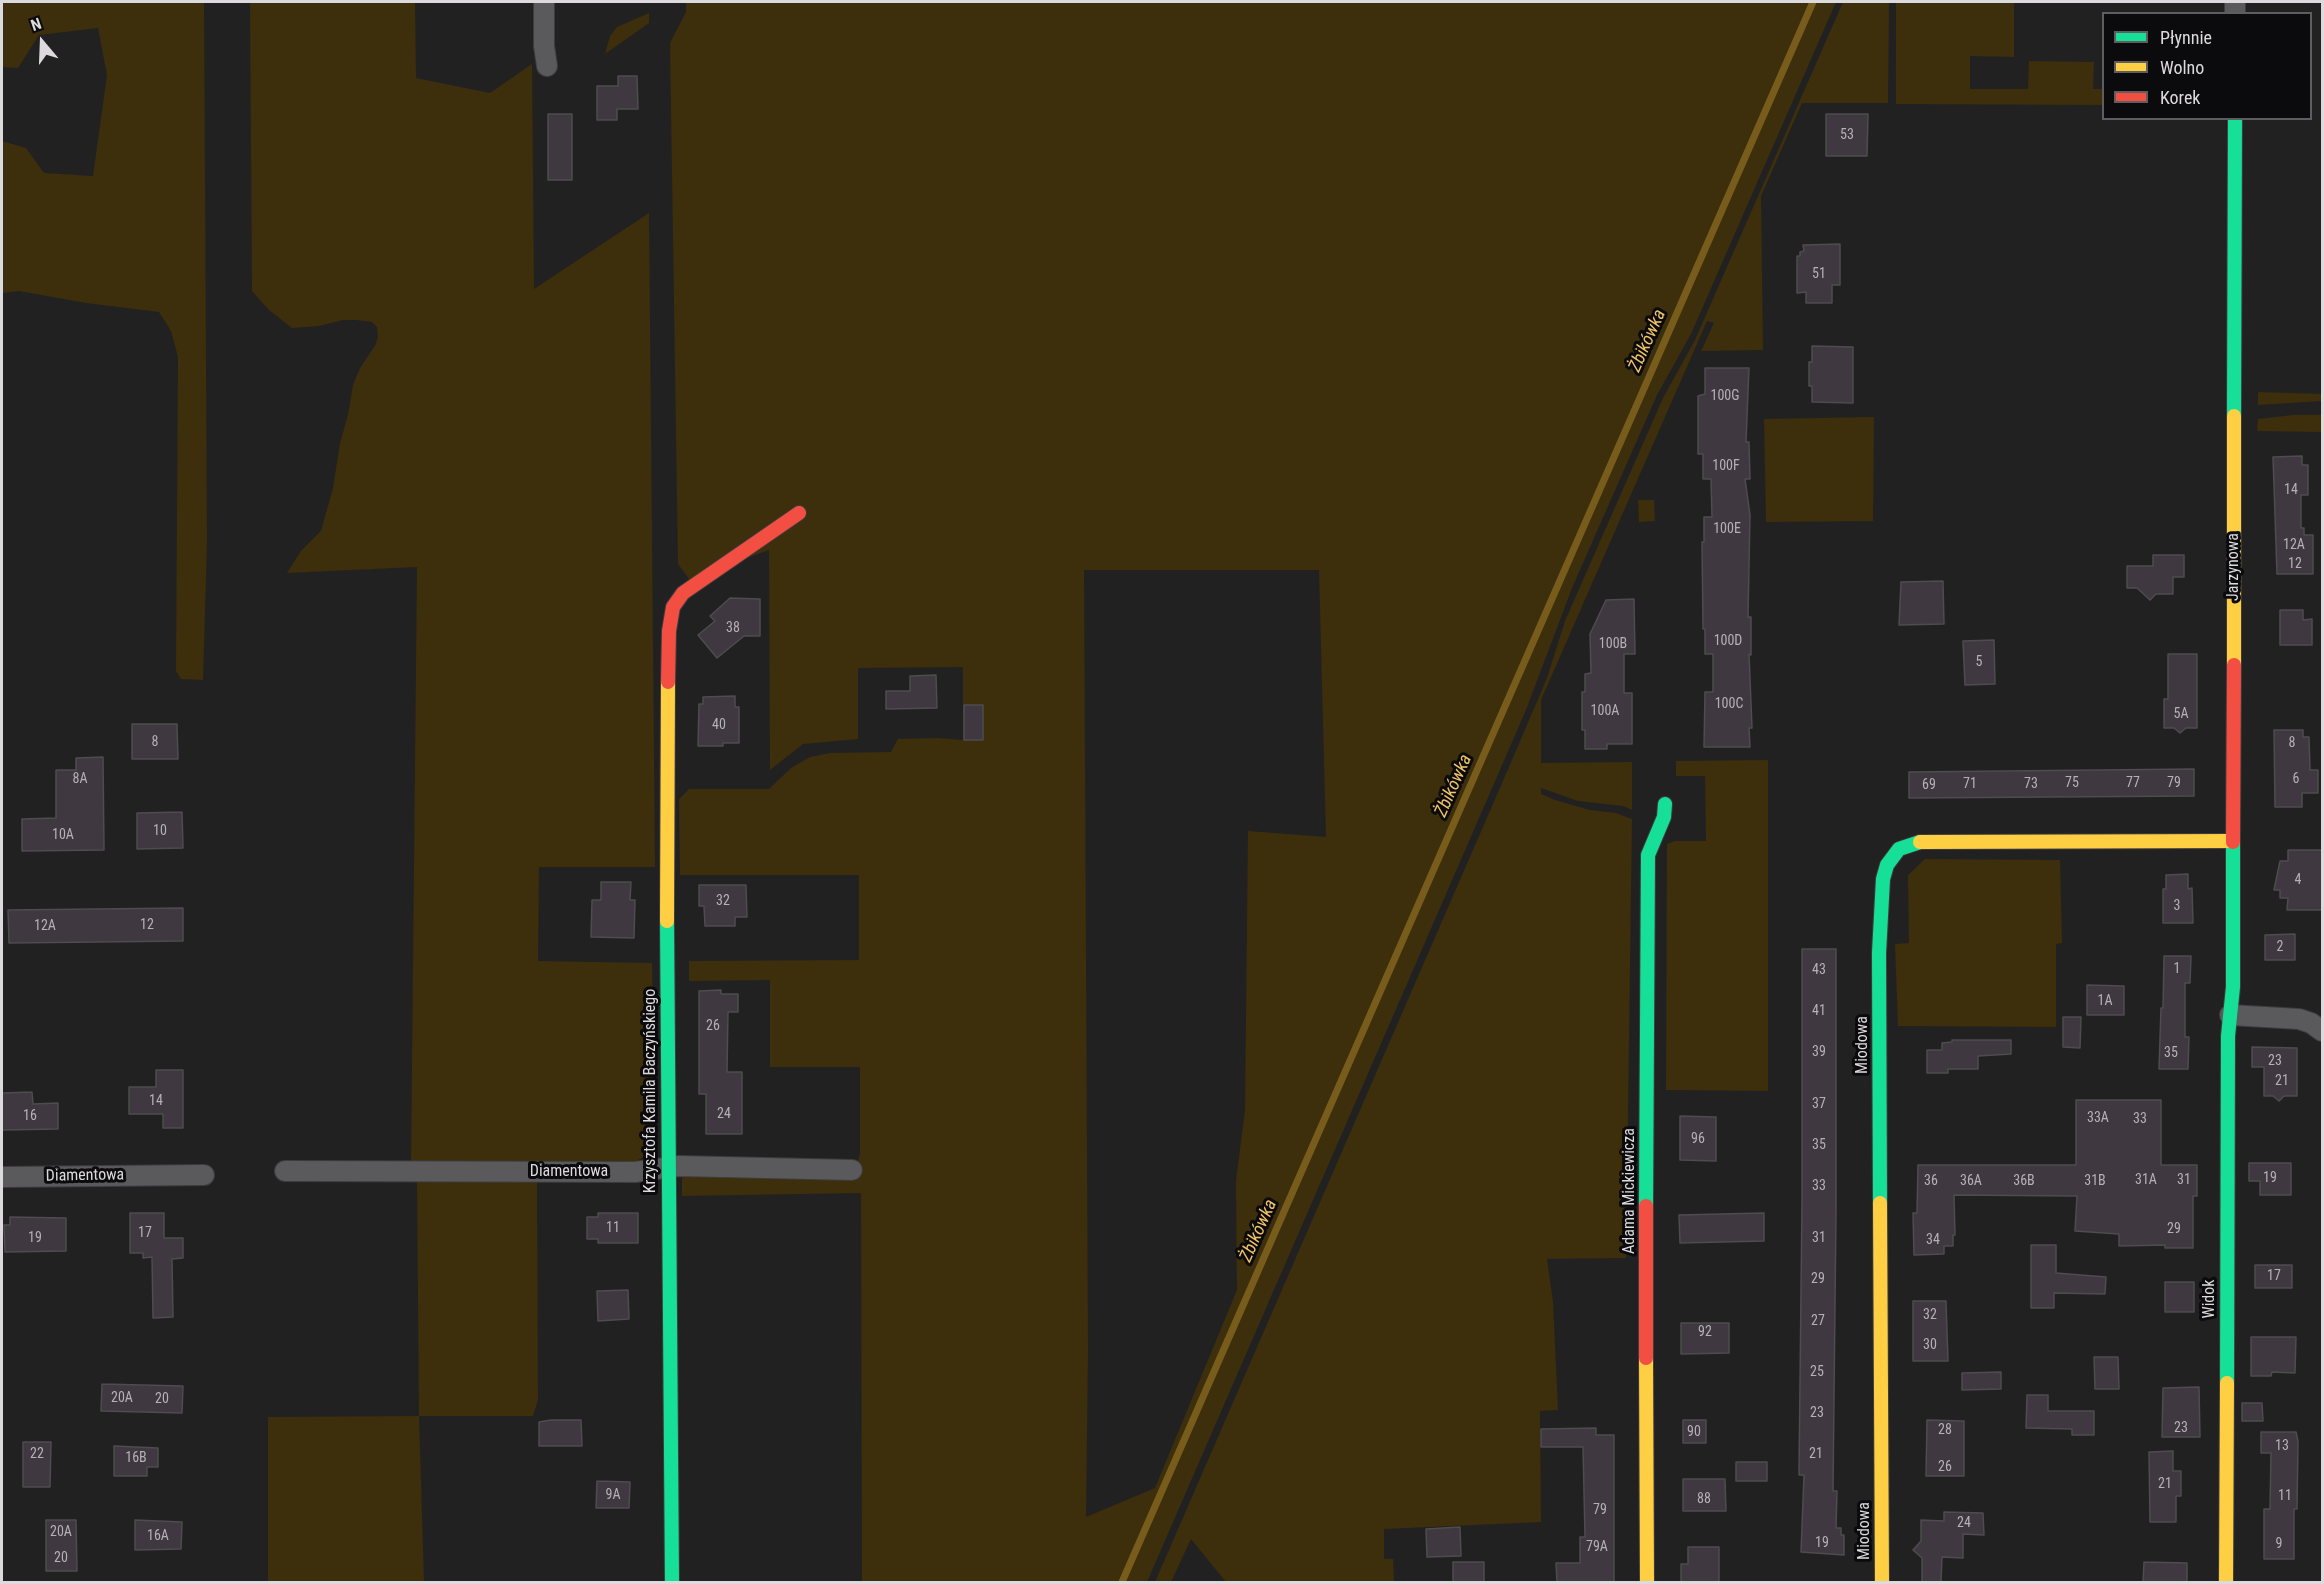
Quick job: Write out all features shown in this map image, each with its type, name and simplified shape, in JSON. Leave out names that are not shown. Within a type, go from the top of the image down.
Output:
[{"type":"street","points":[[544,2],[543,46],[547,66]]},
{"type":"street","name":"Jarzynowa","points":[[2230,1015],[2233,987],[2235,120]]},
{"type":"street","name":"Krzysztofa Kamila Baczyńskiego","points":[[672,1582],[666,797],[668,655],[671,614],[677,600],[691,587],[799,513]]},
{"type":"street","name":"Adama Mickiewicza","points":[[1647,1582],[1648,855],[1665,817],[1665,804]]},
{"type":"street","name":"Miodowa","points":[[1882,1582],[1879,952],[1883,879],[1887,865],[1899,849],[1920,842],[2233,841]]},
{"type":"street","points":[[2230,1015],[2299,1019],[2311,1023],[2322,1031]]},
{"type":"street","name":"Widok","points":[[2226,1582],[2226,1179],[2230,1015]]},
{"type":"street","name":"Diamentowa","points":[[285,1171],[635,1172],[679,1166],[852,1170]]},
{"type":"street","name":"Diamentowa","points":[[2,1177],[204,1175]]},
{"type":"shaded area","points":[[2,2],[204,2],[207,542],[203,680],[181,679],[176,671],[178,357],[171,331],[159,312],[86,303],[19,291],[2,293],[2,141],[26,148],[44,173],[93,176],[107,75],[98,28],[39,35],[18,68],[2,67]]},
{"type":"shaded area","points":[[250,2],[415,2],[416,78],[490,93],[532,64],[534,289],[649,213],[655,867],[539,867],[538,961],[652,963],[655,1145],[647,1155],[633,1163],[411,1162],[417,567],[287,573],[301,551],[321,531],[333,488],[353,385],[360,368],[376,344],[378,336],[377,327],[372,322],[356,320],[292,328],[269,310],[252,291]]},
{"type":"shaded area","points":[[686,2],[1836,2],[1691,334],[1657,395],[1572,588],[1526,710],[1147,1582],[862,1582],[861,1193],[682,1196],[682,1178],[690,1174],[820,1175],[837,1180],[854,1177],[860,1154],[860,1067],[770,1067],[770,980],[689,981],[689,961],[859,960],[859,875],[680,875],[679,799],[689,789],[769,789],[791,768],[810,757],[830,753],[891,752],[898,739],[963,740],[963,667],[858,668],[858,739],[803,744],[770,770],[769,550],[689,579],[678,564],[670,43],[686,12]],"holes":[[[1084,570],[1319,570],[1326,837],[1248,831],[1245,1110],[1236,1181],[1237,1290],[1155,1488],[1086,1517],[1088,1350]]]},
{"type":"shaded area","points":[[1843,2],[1889,2],[1888,103],[1802,103],[1761,196],[1763,350],[1701,351],[1714,323],[1707,321],[1541,700],[1541,763],[1632,762],[1632,810],[1623,806],[1578,801],[1541,788],[1541,794],[1590,810],[1616,813],[1632,819],[1626,1258],[1547,1259],[1553,1302],[1558,1410],[1540,1411],[1541,1522],[1384,1529],[1384,1559],[1393,1559],[1394,1582],[1226,1582],[1191,1539],[1171,1582],[1155,1582],[1547,678],[1565,621],[1663,398],[1695,340]]},
{"type":"shaded area","points":[[1896,2],[2014,2],[2014,57],[1970,56],[1970,89],[2028,89],[2029,61],[2094,62],[2093,89],[2102,89],[2102,105],[1896,104]]},
{"type":"shaded area","points":[[649,13],[649,23],[605,54],[610,36],[617,27]]},
{"type":"shaded area","points":[[2258,392],[2322,394],[2322,401],[2258,405]]},
{"type":"shaded area","points":[[2293,415],[2322,415],[2322,432],[2257,431],[2258,419]]},
{"type":"shaded area","points":[[1874,417],[1873,521],[1766,522],[1764,419]]},
{"type":"shaded area","points":[[1638,500],[1654,500],[1655,521],[1639,522]]},
{"type":"shaded area","points":[[1768,760],[1768,1091],[1666,1090],[1667,844],[1675,841],[1706,841],[1705,776],[1676,776],[1676,761]]},
{"type":"shaded area","points":[[1925,859],[2060,860],[2062,943],[2056,944],[2056,1027],[1898,1026],[1895,944],[1909,943],[1908,875]]},
{"type":"shaded area","points":[[417,1182],[537,1182],[538,1400],[533,1416],[419,1416]]},
{"type":"shaded area","points":[[419,1416],[424,1582],[268,1582],[268,1417]]},
{"type":"building","points":[[618,76],[637,76],[638,109],[617,109],[617,120],[597,120],[597,86],[618,86]]},
{"type":"building","points":[[548,114],[572,114],[572,180],[548,180]]},
{"type":"building","points":[[1826,114],[1868,114],[1867,156],[1826,156]]},
{"type":"building","points":[[1840,244],[1840,285],[1832,285],[1832,303],[1806,303],[1806,292],[1797,293],[1797,256],[1804,251],[1803,245]]},
{"type":"building","points":[[1812,346],[1853,347],[1853,403],[1812,402],[1809,362],[1812,362]]},
{"type":"building","points":[[1705,368],[1749,368],[1746,442],[1749,442],[1750,479],[1745,479],[1750,515],[1748,617],[1751,617],[1751,655],[1749,654],[1752,728],[1749,728],[1750,747],[1704,747],[1705,692],[1713,692],[1713,654],[1705,654],[1705,629],[1703,629],[1702,542],[1704,542],[1704,517],[1712,517],[1711,479],[1703,479],[1703,454],[1698,454],[1698,396],[1705,394]]},
{"type":"building","points":[[2302,456],[2302,465],[2308,465],[2308,495],[2301,495],[2301,528],[2304,528],[2304,535],[2313,535],[2313,574],[2277,574],[2273,457]]},
{"type":"building","points":[[2153,555],[2184,555],[2184,577],[2173,577],[2173,594],[2156,594],[2150,600],[2137,588],[2127,588],[2127,566],[2153,566]]},
{"type":"building","points":[[1943,581],[1944,624],[1899,625],[1901,582]]},
{"type":"building","points":[[730,598],[760,599],[760,636],[744,636],[717,658],[698,635],[715,621],[710,616]]},
{"type":"building","points":[[1634,599],[1635,654],[1624,654],[1624,693],[1632,693],[1632,744],[1607,744],[1607,749],[1585,749],[1585,730],[1582,730],[1582,692],[1585,692],[1585,674],[1591,673],[1590,634],[1606,600]]},
{"type":"building","points":[[2280,610],[2303,610],[2303,620],[2312,619],[2312,645],[2280,645]]},
{"type":"building","points":[[1994,640],[1995,684],[1965,685],[1963,641]]},
{"type":"building","points":[[2168,654],[2197,654],[2197,728],[2186,728],[2180,733],[2174,728],[2164,728],[2164,699],[2168,699]]},
{"type":"building","points":[[936,675],[937,708],[886,709],[886,691],[910,691],[910,676]]},
{"type":"building","points":[[735,696],[735,707],[739,707],[739,743],[723,743],[723,746],[698,746],[699,704],[703,704],[703,697]]},
{"type":"building","points":[[964,705],[983,705],[983,740],[964,740]]},
{"type":"building","points":[[132,724],[177,724],[178,759],[132,759]]},
{"type":"building","points":[[2274,730],[2303,730],[2303,737],[2309,737],[2310,770],[2318,770],[2318,793],[2302,793],[2302,807],[2275,807]]},
{"type":"building","points":[[103,757],[104,850],[22,851],[22,819],[56,818],[56,770],[76,770],[76,758]]},
{"type":"building","points":[[2194,769],[2194,796],[1909,798],[1909,772]]},
{"type":"building","points":[[182,812],[183,848],[137,849],[137,813]]},
{"type":"building","points":[[2288,850],[2322,850],[2322,910],[2287,910],[2288,898],[2280,898],[2280,890],[2274,890],[2280,861],[2288,861]]},
{"type":"building","points":[[2188,874],[2188,889],[2192,888],[2193,923],[2163,923],[2163,889],[2166,889],[2166,875]]},
{"type":"building","points":[[601,882],[631,882],[630,900],[635,900],[634,938],[591,937],[592,900],[601,900]]},
{"type":"building","points":[[699,885],[746,885],[747,917],[735,917],[735,926],[705,926],[704,906],[699,906]]},
{"type":"building","points":[[183,908],[183,941],[9,943],[8,910]]},
{"type":"building","points":[[2295,934],[2295,960],[2265,960],[2265,935]]},
{"type":"building","points":[[1802,949],[1836,949],[1833,1491],[1837,1491],[1836,1528],[1841,1528],[1841,1535],[1844,1535],[1844,1555],[1801,1552],[1804,1475],[1799,1475]]},
{"type":"building","points":[[2164,956],[2191,956],[2190,983],[2185,983],[2185,1037],[2189,1037],[2188,1069],[2159,1069]]},
{"type":"building","points":[[2087,985],[2124,986],[2124,1015],[2087,1015]]},
{"type":"building","points":[[721,990],[721,994],[738,994],[738,1012],[728,1012],[727,1072],[742,1072],[742,1134],[706,1134],[706,1094],[699,1094],[699,991]]},
{"type":"building","points":[[2063,1017],[2081,1017],[2080,1048],[2063,1047]]},
{"type":"building","points":[[1952,1040],[2011,1040],[2011,1054],[1978,1056],[1978,1069],[1948,1069],[1948,1073],[1927,1073],[1927,1050],[1942,1050],[1942,1043],[1952,1042]]},
{"type":"building","points":[[2252,1047],[2297,1048],[2297,1096],[2284,1096],[2279,1101],[2273,1096],[2264,1096],[2264,1067],[2252,1067]]},
{"type":"building","points":[[156,1070],[183,1070],[183,1128],[163,1128],[163,1114],[129,1114],[129,1087],[156,1087]]},
{"type":"building","points":[[32,1092],[33,1104],[58,1103],[58,1129],[2,1130],[2,1093]]},
{"type":"building","points":[[2076,1100],[2161,1100],[2161,1165],[2197,1165],[2197,1196],[2193,1196],[2193,1248],[2165,1248],[2165,1245],[2119,1246],[2119,1234],[2075,1231],[2077,1196],[1954,1195],[1953,1246],[1944,1246],[1944,1254],[1914,1255],[1913,1213],[1917,1213],[1918,1165],[2076,1165]]},
{"type":"building","points":[[1680,1116],[1716,1117],[1716,1161],[1680,1160]]},
{"type":"building","points":[[2249,1163],[2291,1163],[2291,1195],[2260,1195],[2260,1181],[2249,1181]]},
{"type":"building","points":[[130,1213],[164,1213],[164,1238],[183,1238],[183,1258],[172,1259],[173,1317],[153,1318],[152,1257],[143,1258],[143,1253],[130,1253]]},
{"type":"building","points":[[598,1213],[638,1213],[638,1243],[598,1243],[598,1239],[587,1239],[587,1217],[598,1217]]},
{"type":"building","points":[[1764,1213],[1764,1241],[1680,1243],[1679,1215]]},
{"type":"building","points":[[10,1217],[66,1218],[66,1251],[5,1252],[4,1225],[10,1225]]},
{"type":"building","points":[[2031,1245],[2056,1245],[2056,1273],[2106,1277],[2105,1294],[2054,1293],[2054,1308],[2031,1308]]},
{"type":"building","points":[[2255,1265],[2292,1265],[2292,1288],[2255,1288]]},
{"type":"building","points":[[2165,1282],[2194,1282],[2194,1312],[2165,1312]]},
{"type":"building","points":[[628,1290],[629,1319],[598,1321],[597,1291]]},
{"type":"building","points":[[1913,1301],[1946,1301],[1948,1361],[1913,1361]]},
{"type":"building","points":[[1681,1323],[1729,1323],[1729,1353],[1681,1354]]},
{"type":"building","points":[[2251,1337],[2296,1337],[2295,1373],[2272,1372],[2271,1376],[2251,1376]]},
{"type":"building","points":[[2094,1357],[2118,1357],[2119,1389],[2095,1389]]},
{"type":"building","points":[[2001,1372],[2001,1389],[1962,1390],[1962,1373]]},
{"type":"building","points":[[102,1384],[183,1386],[182,1413],[101,1411]]},
{"type":"building","points":[[2199,1387],[2200,1437],[2162,1437],[2163,1388]]},
{"type":"building","points":[[2027,1395],[2048,1395],[2048,1411],[2094,1411],[2094,1435],[2072,1435],[2072,1429],[2026,1428]]},
{"type":"building","points":[[2242,1403],[2262,1403],[2263,1421],[2242,1421]]},
{"type":"building","points":[[581,1420],[582,1446],[539,1446],[539,1422]]},
{"type":"building","points":[[1683,1420],[1706,1420],[1706,1443],[1683,1443]]},
{"type":"building","points":[[1927,1420],[1964,1421],[1964,1476],[1926,1476]]},
{"type":"building","points":[[1596,1428],[1596,1435],[1614,1435],[1614,1582],[1557,1582],[1556,1563],[1580,1563],[1580,1537],[1585,1537],[1583,1447],[1541,1447],[1541,1429]]},
{"type":"building","points":[[2261,1432],[2296,1432],[2298,1441],[2297,1509],[2294,1509],[2294,1559],[2264,1559],[2264,1509],[2270,1509],[2271,1453],[2261,1453]]},
{"type":"building","points":[[23,1442],[51,1442],[50,1487],[23,1487]]},
{"type":"building","points":[[114,1446],[158,1448],[158,1467],[147,1467],[147,1476],[114,1476]]},
{"type":"building","points":[[2173,1451],[2173,1471],[2181,1471],[2181,1496],[2176,1496],[2176,1522],[2150,1522],[2149,1452]]},
{"type":"building","points":[[1736,1462],[1767,1462],[1767,1481],[1736,1481]]},
{"type":"building","points":[[1683,1479],[1725,1479],[1726,1511],[1683,1511]]},
{"type":"building","points":[[597,1481],[630,1482],[629,1508],[596,1508]]},
{"type":"building","points":[[1944,1512],[1983,1513],[1984,1535],[1963,1534],[1963,1558],[1942,1557],[1941,1582],[1922,1582],[1922,1558],[1913,1550],[1921,1541],[1921,1520],[1944,1521]]},
{"type":"building","points":[[46,1520],[76,1520],[77,1571],[46,1571]]},
{"type":"building","points":[[135,1520],[182,1522],[181,1549],[135,1550]]},
{"type":"building","points":[[1460,1527],[1461,1556],[1427,1557],[1426,1529]]},
{"type":"building","points":[[1688,1547],[1719,1547],[1719,1582],[1681,1582],[1681,1564],[1688,1564]]},
{"type":"building","points":[[1453,1562],[1484,1562],[1484,1582],[1453,1582]]},
{"type":"building","points":[[2144,1562],[2187,1563],[2187,1582],[2143,1582]]},
{"type":"waterway","name":"Żbikówka","points":[[1122,1582],[1813,2]]},
{"type":"traffic: fast","points":[[2234,416],[2235,120]]},
{"type":"traffic: fast","points":[[1646,1206],[1648,855],[1664,817],[1665,804]]},
{"type":"traffic: fast","points":[[1880,1203],[1879,953],[1883,879],[1887,865],[1899,849],[1920,842]]},
{"type":"traffic: fast","points":[[2227,1383],[2228,1036],[2233,987],[2233,842]]},
{"type":"traffic: fast","points":[[667,921],[672,1582]]},
{"type":"traffic: slow","points":[[2234,416],[2234,665]]},
{"type":"traffic: slow","points":[[667,921],[668,682]]},
{"type":"traffic: slow","points":[[1920,842],[2233,841]]},
{"type":"traffic: slow","points":[[1880,1203],[1882,1582]]},
{"type":"traffic: slow","points":[[1646,1358],[1647,1582]]},
{"type":"traffic: slow","points":[[2226,1582],[2227,1383]]},
{"type":"traffic: jam","points":[[668,682],[669,631],[673,607],[683,593],[799,513]]},
{"type":"traffic: jam","points":[[2233,842],[2234,665]]},
{"type":"traffic: jam","points":[[1646,1206],[1646,1358]]}]
